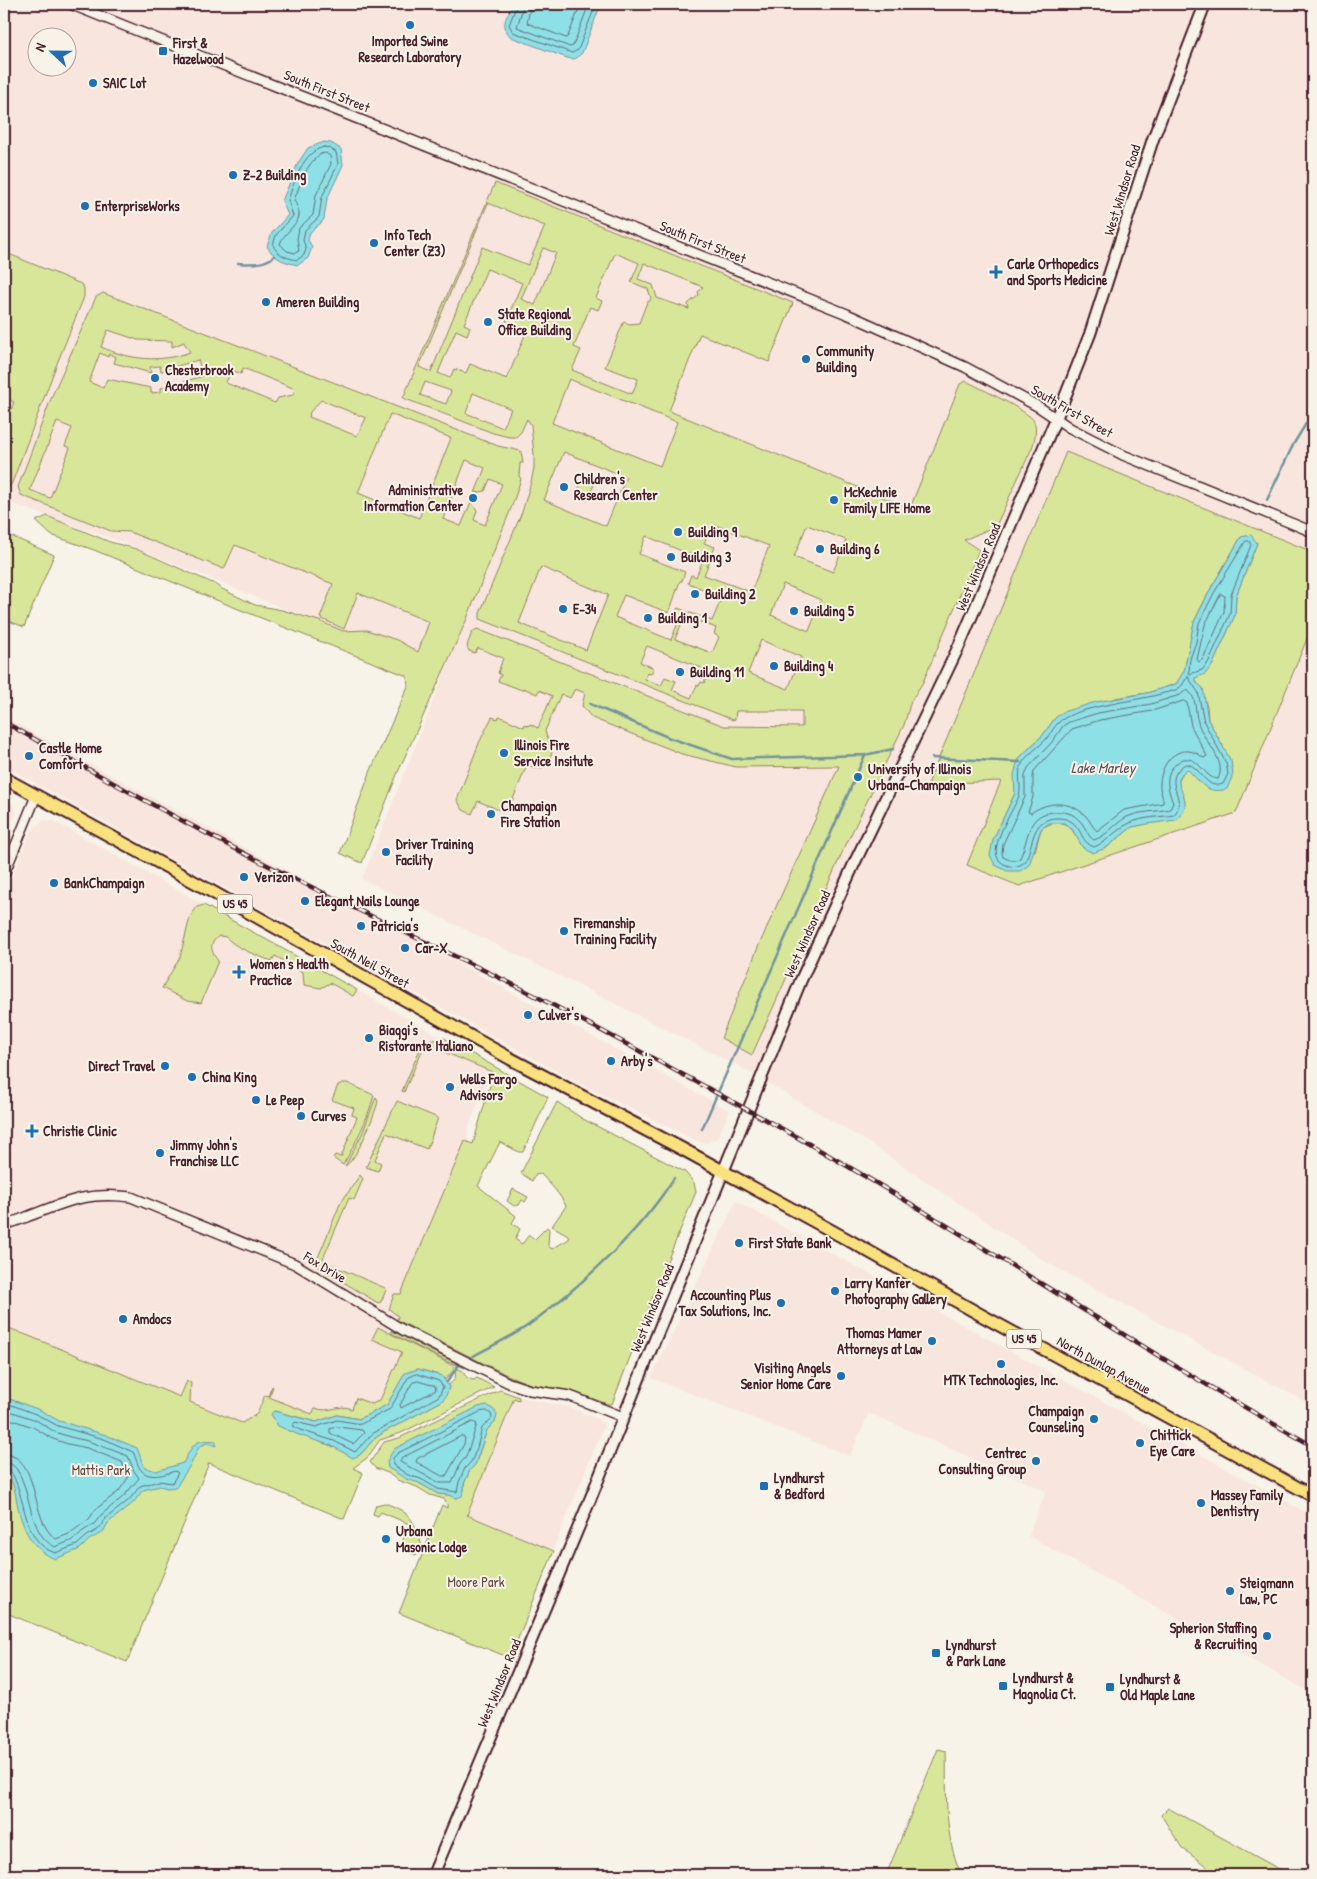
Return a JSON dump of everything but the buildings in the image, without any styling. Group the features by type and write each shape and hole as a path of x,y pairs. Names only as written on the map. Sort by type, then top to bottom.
{"main road":[{"name":"West Windsor Road","path":"433,1875 623,1417 801,980 854,864 959,646 1056,418 1090,334 1166,103 1205,4"},
{"name":"South Neil Street","path":"4,778 544,1077 723,1172"},
{"name":"North Dunlap Avenue","path":"723,1172 1313,1496"}],"street":[{"name":"South First Street","path":"70,4 847,314 965,367 1056,418 1070,428 1123,455 1313,532"},
{"path":"4,874 36,796"},
{"name":"Fox Drive","path":"4,1225 66,1201 87,1196 116,1195 131,1197 289,1262 403,1330 509,1383 530,1390 570,1396 623,1417"}],"shaded area":[{"name":"University of Illinois Urbana-Champaign","path":"4,4 1313,4 1313,1406 1046,1262 866,1141 742,1068 362,879 444,674 121,542 4,501"},
{"path":"4,717 730,1111 717,1138 708,1143 699,1142 574,1081 4,766"},
{"path":"4,795 11,801 16,812 4,843"},
{"path":"44,820 54,821 493,1066 468,1129 468,1144 390,1334 416,1347 381,1405 316,1418 255,1420 243,1423 4,1326 4,896 31,831"},
{"path":"736,1201 1313,1516 1313,1694 1028,1536 1046,1491 869,1413 850,1456 651,1378"},
{"path":"515,1396 572,1408 598,1419 604,1426 553,1550 466,1516"}],"green space":[{"path":"495,183 793,303 769,362 700,334 669,411 910,508 960,384 966,381 1003,400 1034,421 1035,434 1032,448 996,526 964,540 979,550 923,682 911,701 904,725 842,853 752,1055 721,1038 759,945 839,766 736,767 682,754 592,718 582,706 585,693 575,689 570,698 561,694 545,731 552,753 545,766 539,769 527,765 511,804 504,800 499,810 478,801 472,814 463,810 457,800 479,743 492,717 498,719 499,716 524,727 525,724 529,726 530,724 538,728 552,696 539,690 537,694 498,681 501,675 498,673 503,658 478,648 475,653 469,651 467,646 472,632 477,629 724,726 802,727 802,711 736,711 735,719 733,720 480,619 480,613 522,512 531,482 534,455 531,425 527,419 521,432 516,437 509,437 493,433 403,398","holes":["488,203 545,226 528,265 482,247 431,372 419,367","543,248 556,253 535,305 521,299","615,253 639,263 631,282 648,289 651,298 647,302 639,323 629,324 624,321 605,367 638,379 632,394 572,370 581,350 574,347 590,307 598,310 602,301 596,298","644,263 703,287 698,292 699,295 688,304 689,309 657,298 653,285 638,279","487,269 522,283 506,321 527,330 507,379 470,364 466,373 454,369 450,378 438,373 456,330 467,335 470,327 464,324","569,379 677,422 660,466 552,423","425,382 451,391 446,404 420,395","473,393 511,409 503,428 466,413","564,452 626,477 606,526 544,500","715,525 769,546 751,592 704,575 715,547 704,543 708,534 711,535","807,525 846,540 833,572 794,557","646,536 703,560 696,577 691,575 688,583 722,597 712,621 678,608 674,615 680,618 671,640 615,617 624,595 669,613 680,581 682,581 685,572 639,554","541,567 608,595 586,650 519,623","783,584 821,600 809,631 771,615","685,616 716,628 714,634 719,637 712,653 675,639","761,640 801,657 788,689 748,673","647,646 709,671 704,683 701,682 699,686 697,685 691,698 672,690 676,681 665,677 661,686 645,679 647,673 651,674 654,668 640,662"]},
{"path":"4,252 81,284 84,288 84,297 12,483 9,487 4,488 4,428 14,402 4,397"},
{"path":"103,293 498,446 521,451 523,463 520,463 519,476 521,479 512,506 466,621 398,772 362,863 340,853 371,770 408,686 407,676 94,550 51,535 36,521 47,516 110,542 136,549 217,585 255,605 282,610 319,621 343,631 367,630 397,640 418,652 429,622 358,593 344,629 320,618 333,584 235,545 224,569 129,532 111,531 21,495 18,487 52,396 96,297","holes":["108,330 138,340 172,341 172,347 184,342 190,352 156,359 123,355 101,347","100,353 108,357 109,354 116,357 114,363 151,373 150,367 160,366 161,371 198,360 203,376 161,388 161,392 151,393 151,388 107,379 103,388 89,382","243,368 295,389 293,395 278,398 275,403 226,383 231,370 241,374","321,400 366,418 357,436 309,417 310,412","390,414 451,438 419,518 358,493","57,422 72,428 65,446 70,448 50,498 30,490","466,460 485,468 475,493 485,491 490,479 502,484 485,525 474,520 477,510 471,502 461,526 443,519"]},
{"path":"1066,452 1313,552 1313,624 1236,813 1019,886 967,865 1001,781 928,784","holes":["1241,537 1257,543 1236,596 1235,615 1212,666 1195,678 1207,706 1208,720 1223,746 1207,788 1187,769 1179,781 1185,802 1146,824 1132,827 1106,848 1083,848 1071,829 1062,823 1049,824 1041,829 1035,851 993,840 1015,793 1017,763 1022,755 1043,735 1055,718 1116,698 1147,693 1176,684 1184,672 1194,622 1210,590"]},
{"path":"585,473 597,478 587,501 576,496"},
{"path":"4,533 54,555 24,627 4,619"},
{"path":"204,905 357,990 353,996 330,983 321,988 304,985 303,972 279,958 275,956 272,961 266,959 241,948 226,937 219,936 212,945 218,961 201,1003 187,1001 162,988 180,957 190,917 197,907"},
{"path":"444,1038 548,1097 523,1152 519,1152 500,1142 478,1186 516,1216 512,1223 520,1229 515,1239 522,1244 529,1235 535,1239 547,1227 549,1229 548,1246 552,1249 569,1239 568,1235 552,1226 566,1206 558,1194 541,1174 535,1175 532,1181 521,1173 557,1102 583,1119 685,1172 694,1183 696,1192 661,1276 612,1404 607,1404 575,1392 530,1384 507,1375 397,1320 398,1316 389,1309 394,1294 401,1294 465,1141 473,1144 491,1082 488,1081 492,1072 425,1044 404,1092 402,1091 423,1042"},
{"path":"343,1083 374,1095 361,1131 343,1165 333,1158 335,1155 341,1157 357,1117 352,1115 354,1108 332,1100 338,1085"},
{"path":"376,1097 378,1102 373,1117 355,1155 345,1166 362,1134"},
{"path":"397,1101 438,1118 427,1149 386,1133 375,1160 381,1163 378,1171 366,1167"},
{"path":"360,1175 363,1179 354,1200 349,1198 322,1261 385,1288 386,1290 381,1302 378,1303 315,1265 340,1204"},
{"path":"513,1189 528,1197 525,1202 522,1200 519,1205 514,1206 507,1201"},
{"name":"Mattis Park","path":"4,1326 180,1397 187,1381 191,1383 190,1402 242,1423 257,1414 265,1395 268,1396 272,1386 269,1397 312,1414 315,1408 326,1410 347,1407 352,1409 356,1398 372,1404 380,1400 402,1352 372,1339 378,1327 463,1371 468,1378 474,1380 477,1378 494,1387 401,1433 380,1440 367,1458 353,1468 363,1473 344,1519 209,1463 127,1662 4,1612","holes":["418,1369 442,1376 445,1380 453,1371 455,1372 454,1380 448,1385 449,1387 442,1401 384,1432 374,1439 360,1455 353,1457 332,1446 289,1430 274,1411 317,1422 337,1415 359,1419 387,1405 405,1374"]},
{"path":"392,1331 465,1368 448,1362 391,1333"},
{"name":"Moore Park","path":"500,1390 519,1397 519,1400 514,1398 467,1515 554,1551 510,1658 399,1613 442,1505 447,1508 447,1504 444,1499 430,1495 417,1487 397,1480 388,1473 375,1468 370,1462 384,1442 399,1438","holes":["496,1420 487,1430 475,1465 470,1470 464,1484 464,1490 457,1498 438,1494 419,1483"]},
{"path":"385,1503 401,1510 413,1523 422,1546 416,1555 407,1551 408,1548 401,1545 409,1524 381,1512 378,1516 373,1514 376,1505"},
{"path":"938,1749 946,1751 946,1798 949,1830 956,1861 962,1875 886,1875"},
{"path":"1168,1808 1288,1874 1218,1875 1182,1848 1161,1815"}],"water":[{"path":"513,4 601,4 582,53 575,59 567,58 511,37 505,28 505,20"},
{"path":"324,142 331,143 341,149 343,165 327,199 324,219 310,232 308,240 312,247 308,258 298,265 288,263 276,257 267,246 272,233 288,215 282,201 298,163 308,148"},
{"name":"Lake Marley","path":"1251,535 1257,543 1236,596 1235,615 1212,666 1205,674 1195,678 1197,683 1203,688 1208,720 1231,761 1233,774 1227,789 1209,789 1200,783 1187,769 1179,781 1185,807 1176,820 1132,827 1106,848 1093,853 1083,848 1072,829 1064,823 1049,823 1041,829 1029,865 1020,871 1007,871 995,865 990,855 993,840 1015,793 1014,775 1017,763 1022,755 1043,735 1055,718 1063,712 1096,702 1147,693 1176,684 1184,671 1194,622 1210,590 1241,537"},
{"path":"418,1369 442,1376 449,1387 446,1396 442,1401 384,1432 374,1439 360,1455 353,1458 332,1446 278,1426 271,1414 274,1411 316,1422 337,1415 359,1419 387,1405 405,1373"},
{"path":"4,1397 40,1410 59,1421 106,1435 137,1448 144,1467 156,1471 183,1463 192,1447 198,1442 216,1441 216,1446 207,1443 199,1447 191,1464 176,1487 167,1488 160,1486 143,1490 133,1503 108,1523 103,1532 89,1540 80,1549 55,1559 35,1545 30,1538 20,1515 14,1488 8,1475 4,1472"},
{"path":"487,1405 495,1411 497,1415 496,1420 487,1430 475,1465 470,1470 464,1484 462,1496 457,1498 438,1494 388,1468 387,1461 394,1449 478,1407"}],"waterway":[{"path":"238,263 252,264 267,261 274,256"},
{"path":"1267,500 1293,445 1313,412"},
{"path":"590,704 670,738 732,759 865,755"},
{"path":"702,1129 865,755 893,749"},
{"path":"932,758 1020,762"},
{"path":"468,1359 523,1329 570,1292 627,1238 674,1178"},
{"path":"447,1382 463,1362"}],"railway":[{"path":"4,722 188,824 325,894 512,984 777,1126 912,1204 1178,1368 1313,1446"}],"place":[{"name":"Imported Swine Research Laboratory","path":"410,25"},
{"name":"First & Hazelwood","path":"163,51"},
{"name":"SAIC Lot","path":"93,83"},
{"name":"Z-2 Building","path":"233,175"},
{"name":"EnterpriseWorks","path":"85,206"},
{"name":"Info Tech Center (Z3)","path":"374,243"},
{"name":"Carle Orthopedics and Sports Medicine","path":"996,272"},
{"name":"Ameren Building","path":"266,302"},
{"name":"State Regional Office Building","path":"488,322"},
{"name":"Community Building","path":"806,359"},
{"name":"Chesterbrook Academy","path":"155,378"},
{"name":"Children's Research Center","path":"564,487"},
{"name":"Administrative Information Center","path":"473,498"},
{"name":"McKechnie Family LIFE Home","path":"834,500"},
{"name":"Building 9","path":"678,532"},
{"name":"Building 6","path":"820,549"},
{"name":"Building 3","path":"671,557"},
{"name":"Building 2","path":"695,594"},
{"name":"E-34","path":"563,609"},
{"name":"Building 5","path":"794,611"},
{"name":"Building 1","path":"648,618"},
{"name":"Building 4","path":"774,666"},
{"name":"Building 11","path":"680,672"},
{"name":"Illinois Fire Service Insitute","path":"504,753"},
{"name":"Castle Home Comfort","path":"29,756"},
{"name":"University of Illinois Urbana-Champaign","path":"858,777"},
{"name":"Champaign Fire Station","path":"491,814"},
{"name":"Driver Training Facility","path":"386,852"},
{"name":"Verizon","path":"244,877"},
{"name":"BankChampaign","path":"54,883"},
{"name":"Elegant Nails Lounge","path":"305,901"},
{"name":"Patricia's","path":"361,926"},
{"name":"Firemanship Training Facility","path":"564,931"},
{"name":"Car-X","path":"405,948"},
{"name":"Women's Health Practice","path":"239,972"},
{"name":"Culver's","path":"528,1015"},
{"name":"Biaggi's Ristorante Italiano","path":"369,1038"},
{"name":"Arby's","path":"611,1061"},
{"name":"Direct Travel","path":"165,1066"},
{"name":"China King","path":"192,1077"},
{"name":"Wells Fargo Advisors","path":"450,1087"},
{"name":"Le Peep","path":"256,1100"},
{"name":"Curves","path":"301,1116"},
{"name":"Christie Clinic","path":"32,1131"},
{"name":"Jimmy John's Franchise LLC","path":"160,1153"},
{"name":"First State Bank","path":"739,1243"},
{"name":"Larry Kanfer Photography Gallery","path":"835,1291"},
{"name":"Accounting Plus Tax Solutions, Inc.","path":"781,1303"},
{"name":"Amdocs","path":"123,1319"},
{"name":"Thomas Mamer Attorneys at Law","path":"932,1341"},
{"name":"MTK Technologies, Inc.","path":"1001,1364"},
{"name":"Visiting Angels Senior Home Care","path":"841,1376"},
{"name":"Champaign Counseling","path":"1094,1419"},
{"name":"Chittick Eye Care","path":"1140,1443"},
{"name":"Centrec Consulting Group","path":"1036,1461"},
{"name":"Lyndhurst & Bedford","path":"764,1486"},
{"name":"Massey Family Dentistry","path":"1201,1503"},
{"name":"Urbana Masonic Lodge","path":"386,1539"},
{"name":"Steigmann Law, PC","path":"1230,1591"},
{"name":"Spherion Staffing & Recruiting","path":"1267,1636"},
{"name":"Lyndhurst & Park Lane","path":"936,1653"},
{"name":"Lyndhurst & Magnolia Ct.","path":"1003,1686"},
{"name":"Lyndhurst & Old Maple Lane","path":"1110,1687"}]}
